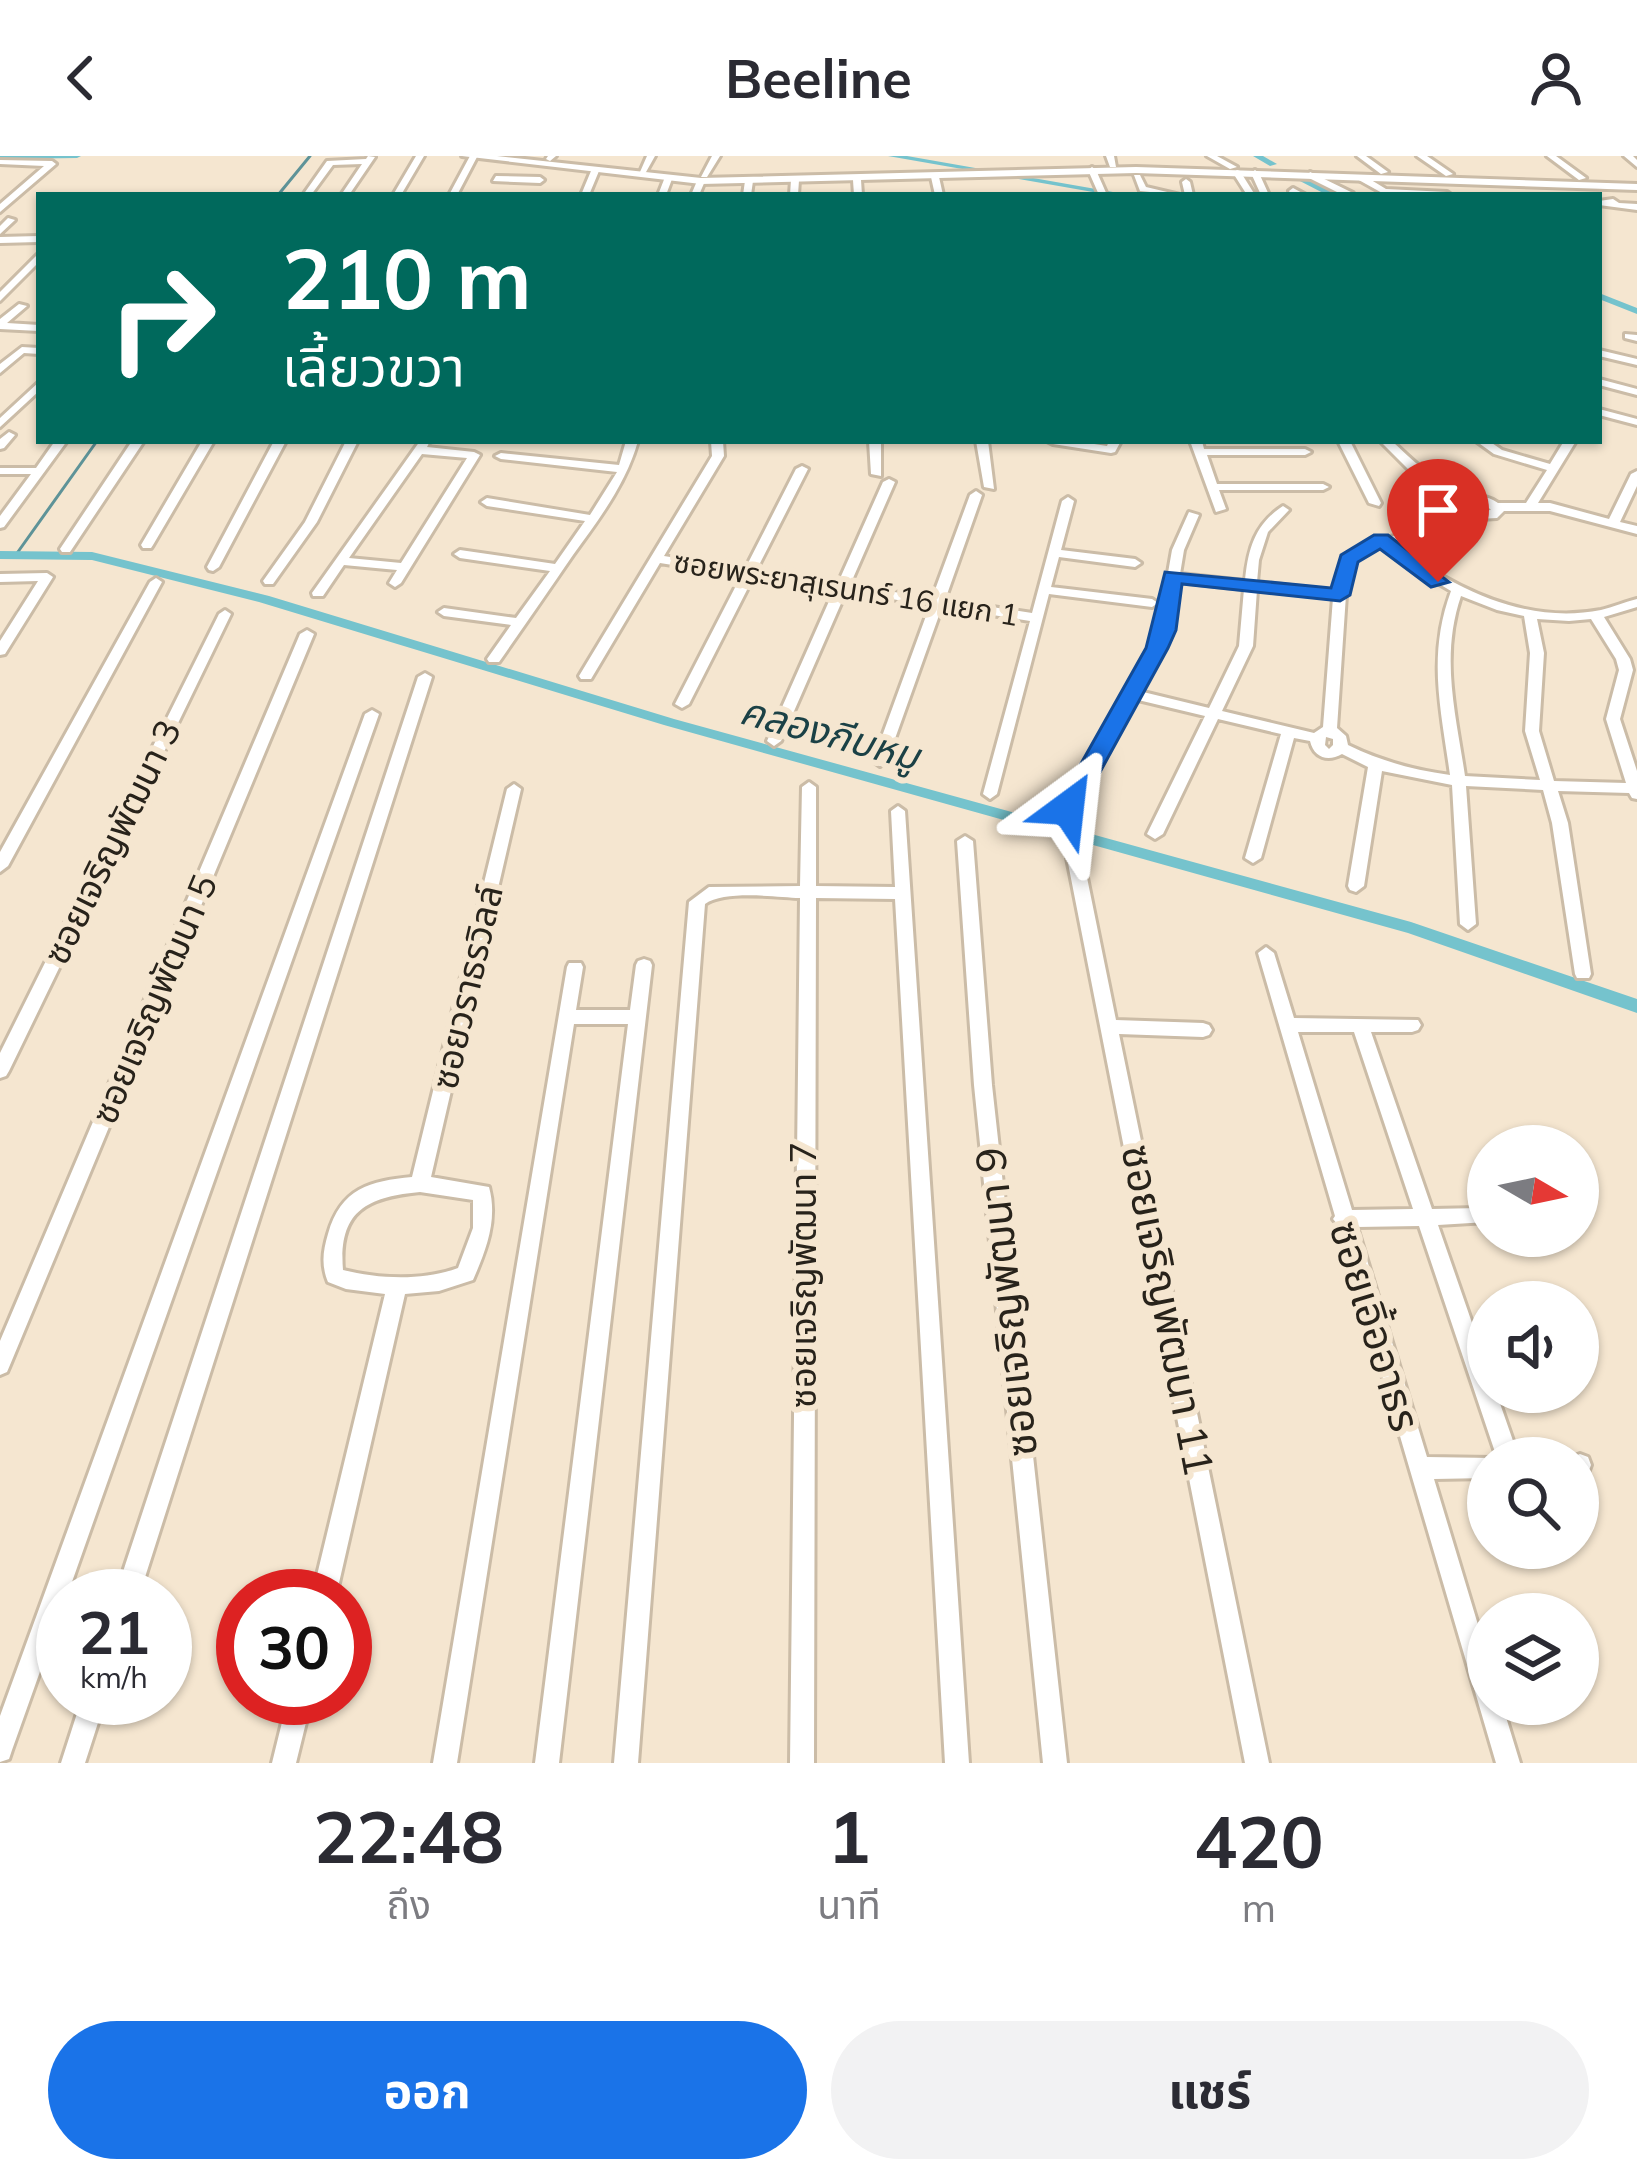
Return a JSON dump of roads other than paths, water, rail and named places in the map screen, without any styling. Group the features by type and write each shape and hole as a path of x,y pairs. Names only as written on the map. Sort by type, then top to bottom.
{"street":[{"path":"399,192 420,156"},
{"path":"454,192 470,156 749,181 857,180 1112,160 1257,178 1310,175 1637,184"},
{"path":"528,156 550,160"},
{"path":"643,170 651,156"},
{"path":"696,192 716,156"},
{"path":"1211,156 1238,174 1249,192"},
{"path":"1361,156 1384,172"},
{"path":"1421,156 1441,170"},
{"path":"1551,156 1598,192"},
{"path":"1628,156 1637,164"},
{"path":"309,192 329,163 370,158"},
{"path":"347,192 370,158"},
{"path":"0,162 58,160"},
{"path":"0,209 58,160"},
{"path":"534,192 550,160"},
{"path":"598,164 668,179 937,175"},
{"path":"586,192 598,164"},
{"path":"1000,170 1238,174 1441,170 1478,178"},
{"path":"1092,170 1101,192"},
{"path":"937,175 939,192"},
{"path":"1310,175 1345,192"},
{"path":"1137,177 1143,190 1156,192"},
{"path":"1354,177 1381,192"},
{"path":"1354,177 1384,191 1400,192"},
{"path":"496,178 540,180"},
{"path":"1257,178 1264,192"},
{"path":"663,192 668,179"},
{"path":"794,192 795,180"},
{"path":"857,180 858,192"},
{"path":"747,192 749,181"},
{"path":"1186,182 1188,192"},
{"path":"1592,184 1637,184"},
{"path":"1606,203 1637,205"},
{"path":"0,250 11,220"},
{"path":"4,237 36,238"},
{"path":"0,298 36,259"},
{"path":"0,370 35,341 0,325 22,306"},
{"path":"1604,354 1637,362"},
{"path":"1602,383 1637,392"},
{"path":"3,435 36,390"},
{"path":"1602,413 1637,422"},
{"path":"0,524 59,444"},
{"path":"66,549 136,444"},
{"path":"147,545 206,444"},
{"path":"213,567 278,444"},
{"path":"269,581 311,522 350,444"},
{"path":"494,659 593,519 624,470 631,444"},
{"path":"586,676 718,456 717,444"},
{"path":"774,741 883,478 876,444"},
{"path":"983,444 991,487"},
{"path":"1069,444 1111,450 1114,444"},
{"path":"1346,444 1375,503"},
{"path":"1389,444 1412,467 1468,499 1497,507 1532,505 1637,530"},
{"path":"1402,444 1468,499"},
{"path":"1486,444 1552,468"},
{"path":"1532,505 1568,444"},
{"path":"318,593 423,446 474,455 395,583"},
{"path":"1220,509 1198,447 1305,452"},
{"path":"501,456 624,470"},
{"path":"682,704 802,469"},
{"path":"0,471 39,471"},
{"path":"1614,522 1637,474"},
{"path":"1214,487 1323,487"},
{"path":"880,760 976,495"},
{"path":"1468,499 1462,508 1474,515 1492,515 1497,507"},
{"path":"990,794 1068,501"},
{"path":"487,502 593,519"},
{"path":"1155,834 1210,712 1246,646 1262,531 1283,510"},
{"path":"1068,808 1165,630 1172,577 1193,515"},
{"path":"1322,735 1348,559 1381,540 1453,530 1471,522 1474,515"},
{"path":"1381,540 1415,568 1457,591 1530,614 1594,614 1637,603"},
{"path":"1054,553 1135,563"},
{"path":"460,554 556,568"},
{"name":"ซอยพระยาสุเรนทร์ 16 แยก 1","path":"656,559 1037,618"},
{"path":"345,561 406,567"},
{"path":"1172,577 1340,595"},
{"path":"0,578 47,578 0,651"},
{"path":"0,866 6,847 156,582"},
{"path":"1044,590 1152,603"},
{"path":"1457,591 1443,666 1448,735 1458,780 1468,924"},
{"path":"444,612 521,623"},
{"name":"ซอยเจริญพัฒนา 3","path":"0,1071 225,614"},
{"path":"1530,614 1537,653 1532,731 1560,824 1583,974"},
{"path":"1133,694 1289,731 1340,737 1343,748 1376,764 1458,780 1636,790 1612,719 1626,670 1594,614"},
{"name":"ซอยเจริญพัฒนา 5","path":"0,1365 308,634"},
{"path":"136,1569 424,677"},
{"path":"0,1750 372,714"},
{"path":"1253,858 1289,731"},
{"path":"1357,886 1376,764"},
{"name":"ซอยเจริญพัฒนา 7","path":"802,1763 808,787"},
{"name":"ซอยวราธรวิลล์","path":"420,1184 514,789"},
{"path":"898,811 957,1763"},
{"name":"ซอยเจริญพัฒนา 9","path":"964,841 983,1085 1055,1763"},
{"name":"ซอยเจริญพัฒนา 11","path":"1075,858 1257,1763"},
{"path":"626,1763 697,902 709,893 726,891 904,893"},
{"name":"ซอยเอิ้ออาธร","path":"1266,952 1467,1629"},
{"path":"547,1763 644,965"},
{"path":"445,1763 575,967"},
{"path":"567,1017 638,1017"},
{"path":"1287,1025 1412,1025"},
{"path":"1360,1025 1501,1437"},
{"path":"1112,1027 1202,1030"},
{"path":"420,1184 482,1193 483,1228 466,1274 456,1281 397,1284 352,1282 334,1276 331,1268 339,1224 350,1204 369,1190 420,1184"},
{"path":"1343,1219 1467,1216"},
{"path":"329,1569 397,1284"},
{"path":"1418,1468 1467,1467"},
{"path":"73,1763 85,1725"},
{"path":"284,1763 293,1725"},
{"name":"ซอยเอิ้ออาธร","path":"1496,1725 1508,1763"}],"waterway":[{"path":"0,157 77,156"},
{"path":"280,192 310,156"},
{"path":"892,156 1108,192"},
{"path":"1257,156 1273,164"},
{"path":"1301,178 1328,192"},
{"path":"1602,297 1637,311"},
{"path":"15,556 95,444"},
{"name":"คลองกีบหมู","path":"0,555 92,556 264,599 669,722 1411,928 1637,1006"}]}
